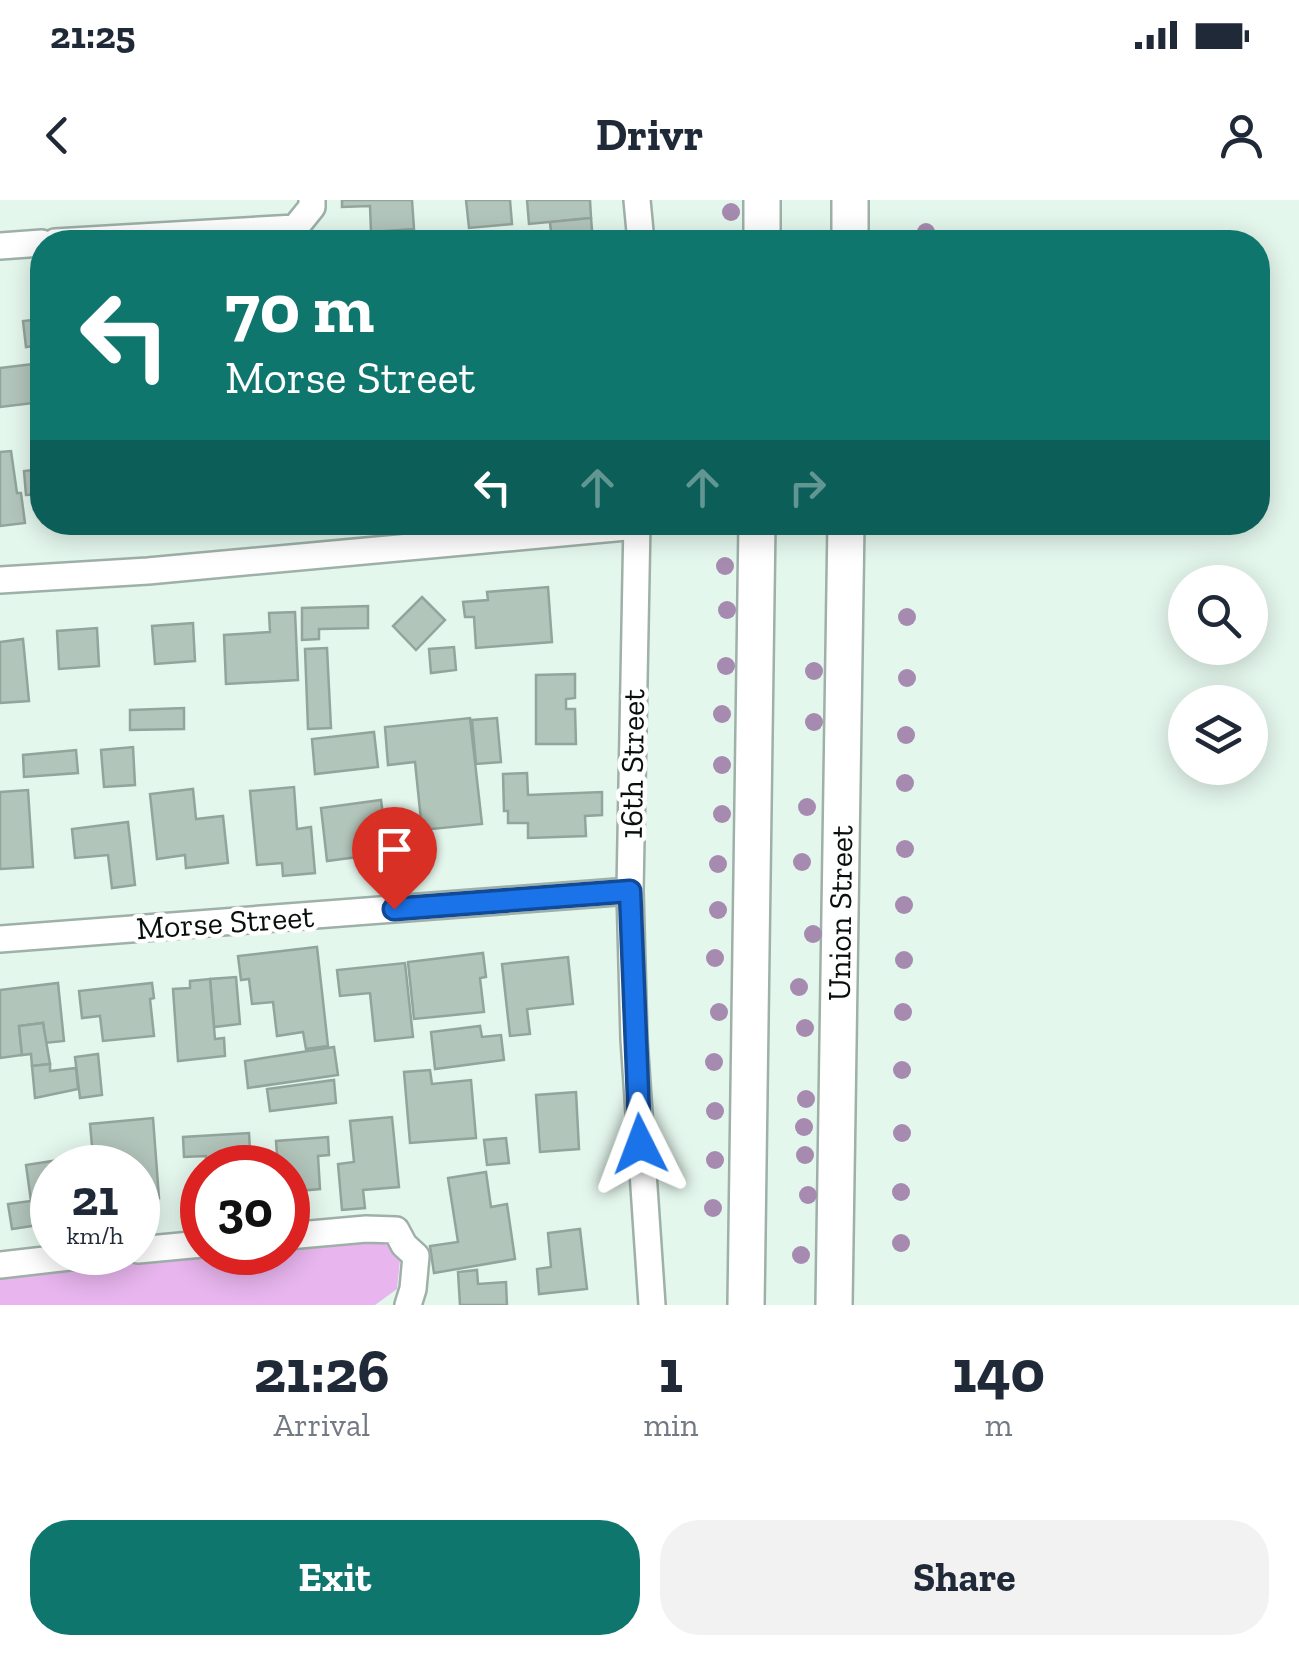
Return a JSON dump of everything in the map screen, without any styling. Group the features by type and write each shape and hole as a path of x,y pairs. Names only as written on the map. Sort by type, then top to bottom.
{"main road":[{"path":"762,200 762,230"},
{"path":"850,200 850,230"},
{"path":"746,1305 757,535"},
{"name":"Union Street","path":"834,1305 846,535"}],"street":[{"path":"261,230 295,228 312,207 312,200"},
{"path":"637,200 640,230"},
{"path":"0,246 30,244"},
{"path":"0,580 148,571 523,535"},
{"name":"16th Street","path":"637,535 630,891 634,1039 652,1305"},
{"name":"Morse Street","path":"0,938 630,891"},
{"path":"310,1234 396,1230 416,1256 414,1289 408,1305"},
{"path":"0,1265 30,1262"}],"shaded area":[{"path":"364,1241 388,1245 400,1260 397,1289 375,1305 0,1305 0,1276 160,1275 160,1261 180,1259 180,1275 310,1275 310,1246"}],"building":[{"path":"342,200 412,200 414,229 371,230 370,206 342,207"},
{"path":"466,200 510,200 512,224 469,228"},
{"path":"527,200 590,200 591,218 529,224"},
{"path":"591,218 592,230 551,230 550,222"},
{"path":"30,320 30,346 26,347 23,321"},
{"path":"30,364 30,403 0,407 0,368"},
{"path":"11,451 25,523 0,526 0,452"},
{"path":"30,470 30,495 26,495 24,471"},
{"path":"548,587 552,642 476,648 474,617 465,617 463,602 488,600 487,592"},
{"path":"422,597 445,620 416,650 393,626"},
{"path":"368,606 368,628 319,629 319,639 302,640 302,608"},
{"path":"295,612 298,680 226,684 224,635 270,632 269,613"},
{"path":"193,623 195,661 155,664 152,626"},
{"path":"97,628 99,666 59,669 57,631"},
{"path":"23,639 29,701 0,703 0,642"},
{"path":"454,647 456,670 431,673 429,649"},
{"path":"327,648 331,728 308,729 305,649"},
{"path":"575,674 575,698 566,699 566,709 575,709 576,744 536,744 536,675"},
{"path":"184,708 184,729 130,730 130,710"},
{"path":"470,718 482,824 422,830 415,762 388,765 385,727"},
{"path":"497,718 501,762 476,764 472,720"},
{"path":"374,732 378,767 315,774 312,739"},
{"path":"133,747 135,785 104,787 101,750"},
{"path":"76,750 78,773 24,777 23,755"},
{"path":"527,773 528,795 602,792 602,815 585,816 586,836 528,838 528,823 508,823 503,774"},
{"path":"294,787 297,829 311,827 315,873 283,876 282,863 257,865 250,791"},
{"path":"193,789 196,819 223,816 228,863 186,868 185,855 157,859 150,794"},
{"path":"28,790 33,867 0,869 0,792"},
{"path":"381,800 388,853 327,861 321,808"},
{"path":"128,822 135,885 112,888 108,855 75,858 72,829"},
{"path":"317,947 328,1046 306,1049 303,1032 277,1036 273,1002 252,1004 249,979 241,980 238,956"},
{"path":"483,953 486,977 480,978 484,1012 414,1019 408,962"},
{"path":"568,957 573,1004 527,1009 530,1034 510,1036 502,964"},
{"path":"405,963 413,1037 375,1041 370,993 340,996 337,970"},
{"path":"236,977 240,1024 214,1027 210,979"},
{"path":"210,979 215,1039 224,1038 225,1056 178,1061 173,989 190,988 190,981"},
{"path":"58,983 64,1041 45,1043 43,1023 19,1026 22,1055 0,1058 0,990"},
{"path":"152,983 154,1036 103,1041 100,1016 82,1018 79,991"},
{"path":"43,1023 50,1064 32,1066 31,1054 22,1055 19,1026"},
{"path":"480,1026 482,1037 501,1035 504,1060 435,1069 431,1032"},
{"path":"334,1047 338,1075 248,1088 245,1061"},
{"path":"98,1054 102,1095 80,1098 75,1057"},
{"path":"50,1064 50,1071 76,1068 78,1089 35,1098 32,1066"},
{"path":"430,1070 432,1084 471,1080 476,1138 410,1143 404,1072"},
{"path":"334,1080 336,1103 270,1111 267,1089"},
{"path":"576,1092 579,1149 540,1152 536,1095"},
{"path":"392,1117 399,1187 363,1190 365,1208 342,1210 338,1164 354,1162 350,1121"},
{"path":"153,1118 155,1145 92,1145 90,1124"},
{"path":"249,1133 250,1145 183,1145 183,1137"},
{"path":"328,1137 329,1155 318,1156 320,1189 310,1190 310,1145 276,1145 276,1141"},
{"path":"506,1138 509,1163 487,1165 484,1140"},
{"path":"486,1172 491,1207 507,1204 515,1259 434,1273 430,1246 458,1242 448,1178"},
{"path":"30,1201 30,1226 12,1229 8,1204"},
{"path":"580,1229 587,1289 539,1294 537,1269 551,1267 548,1233"},
{"path":"477,1270 478,1284 506,1282 507,1305 460,1305 458,1272"}],"route":[{"path":"394,909 630,891 640,1144"}]}
